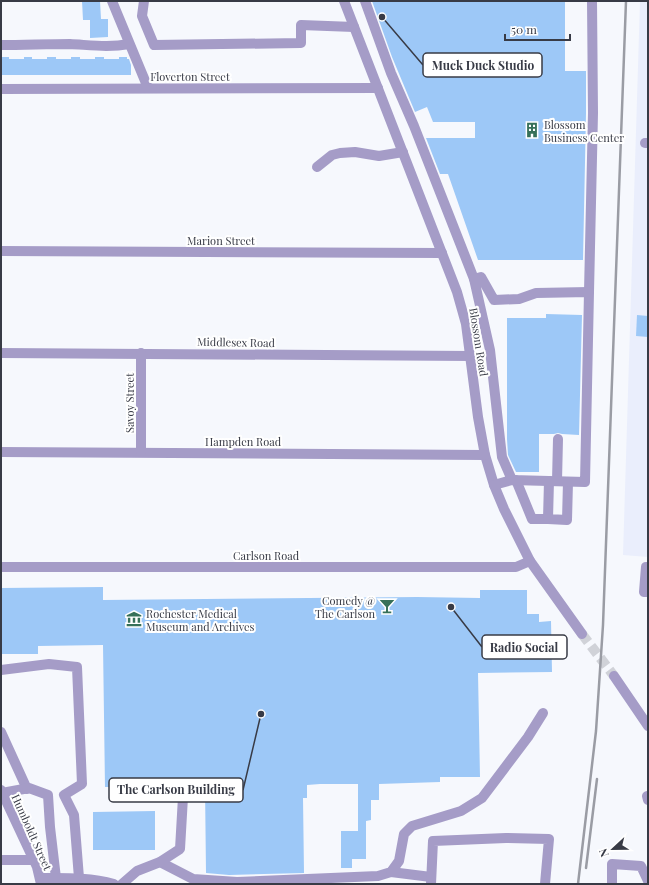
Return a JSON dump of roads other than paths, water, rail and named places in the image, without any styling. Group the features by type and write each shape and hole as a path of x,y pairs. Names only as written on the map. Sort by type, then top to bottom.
{"street":[{"path":"112,1 148,88"},
{"path":"144,1 142,16 154,46 301,44 301,25 354,26"},
{"name":"Blossom Road","path":"344,1 457,292 466,324 478,417 485,455 494,485 504,509 530,561 582,634"},
{"path":"365,1 391,73 414,126 474,279 490,350 502,457 532,519 567,520 568,482"},
{"path":"494,485 514,480 585,482 593,113 592,1"},
{"path":"1,44 71,44 103,47 129,44"},
{"name":"Floverton Street","path":"1,89 378,88"},
{"path":"317,167 332,155 340,153 355,152 379,156 403,152"},
{"name":"Marion Street","path":"1,251 442,253"},
{"path":"474,279 481,277 494,300 519,299 536,293 589,292"},
{"name":"Middlesex Road","path":"1,354 141,353 471,356"},
{"name":"Savoy Street","path":"141,353 141,452"},
{"path":"548,519 558,439"},
{"name":"Hampden Road","path":"1,452 485,455"},
{"name":"Carlson Road","path":"1,567 516,567 530,561"},
{"path":"648,567 646,566 644,592 648,592"},
{"path":"1,670 49,664 77,667 82,784 64,795 48,795 29,788 2,792"},
{"path":"614,676 648,726"},
{"path":"391,872 399,862 404,834 412,826 461,811 482,798 544,714"},
{"path":"1,732 26,789"},
{"name":"Humboldt Street","path":"2,792 33,860 40,881"},
{"path":"48,795 56,878"},
{"path":"64,795 74,815 79,878"},
{"path":"122,884 137,871 160,862 180,849 183,797"},
{"path":"160,862 193,879 237,882 378,876 391,872 431,880 433,841 506,838 549,839 545,884"},
{"path":"1,860 33,860"},
{"path":"612,884 612,864 641,866 648,881"},
{"path":"40,881 56,878 79,878 101,880 110,883"}],"tunnel":[{"path":"582,634 614,676"}],"railway":[{"path":"578,884 596,731 603,625 626,1"},
{"path":"586,868 597,779"}],"place":[{"name":"Muck Duck Studio","path":"382,17"},
{"name":"Blossom Business Center","path":"532,130"},
{"name":"Comedy @ The Carlson","path":"387,606"},
{"name":"Radio Social","path":"451,607"},
{"name":"Rochester Medical Museum and Archives","path":"134,619"},
{"name":"The Carlson Building","path":"261,714"}]}
